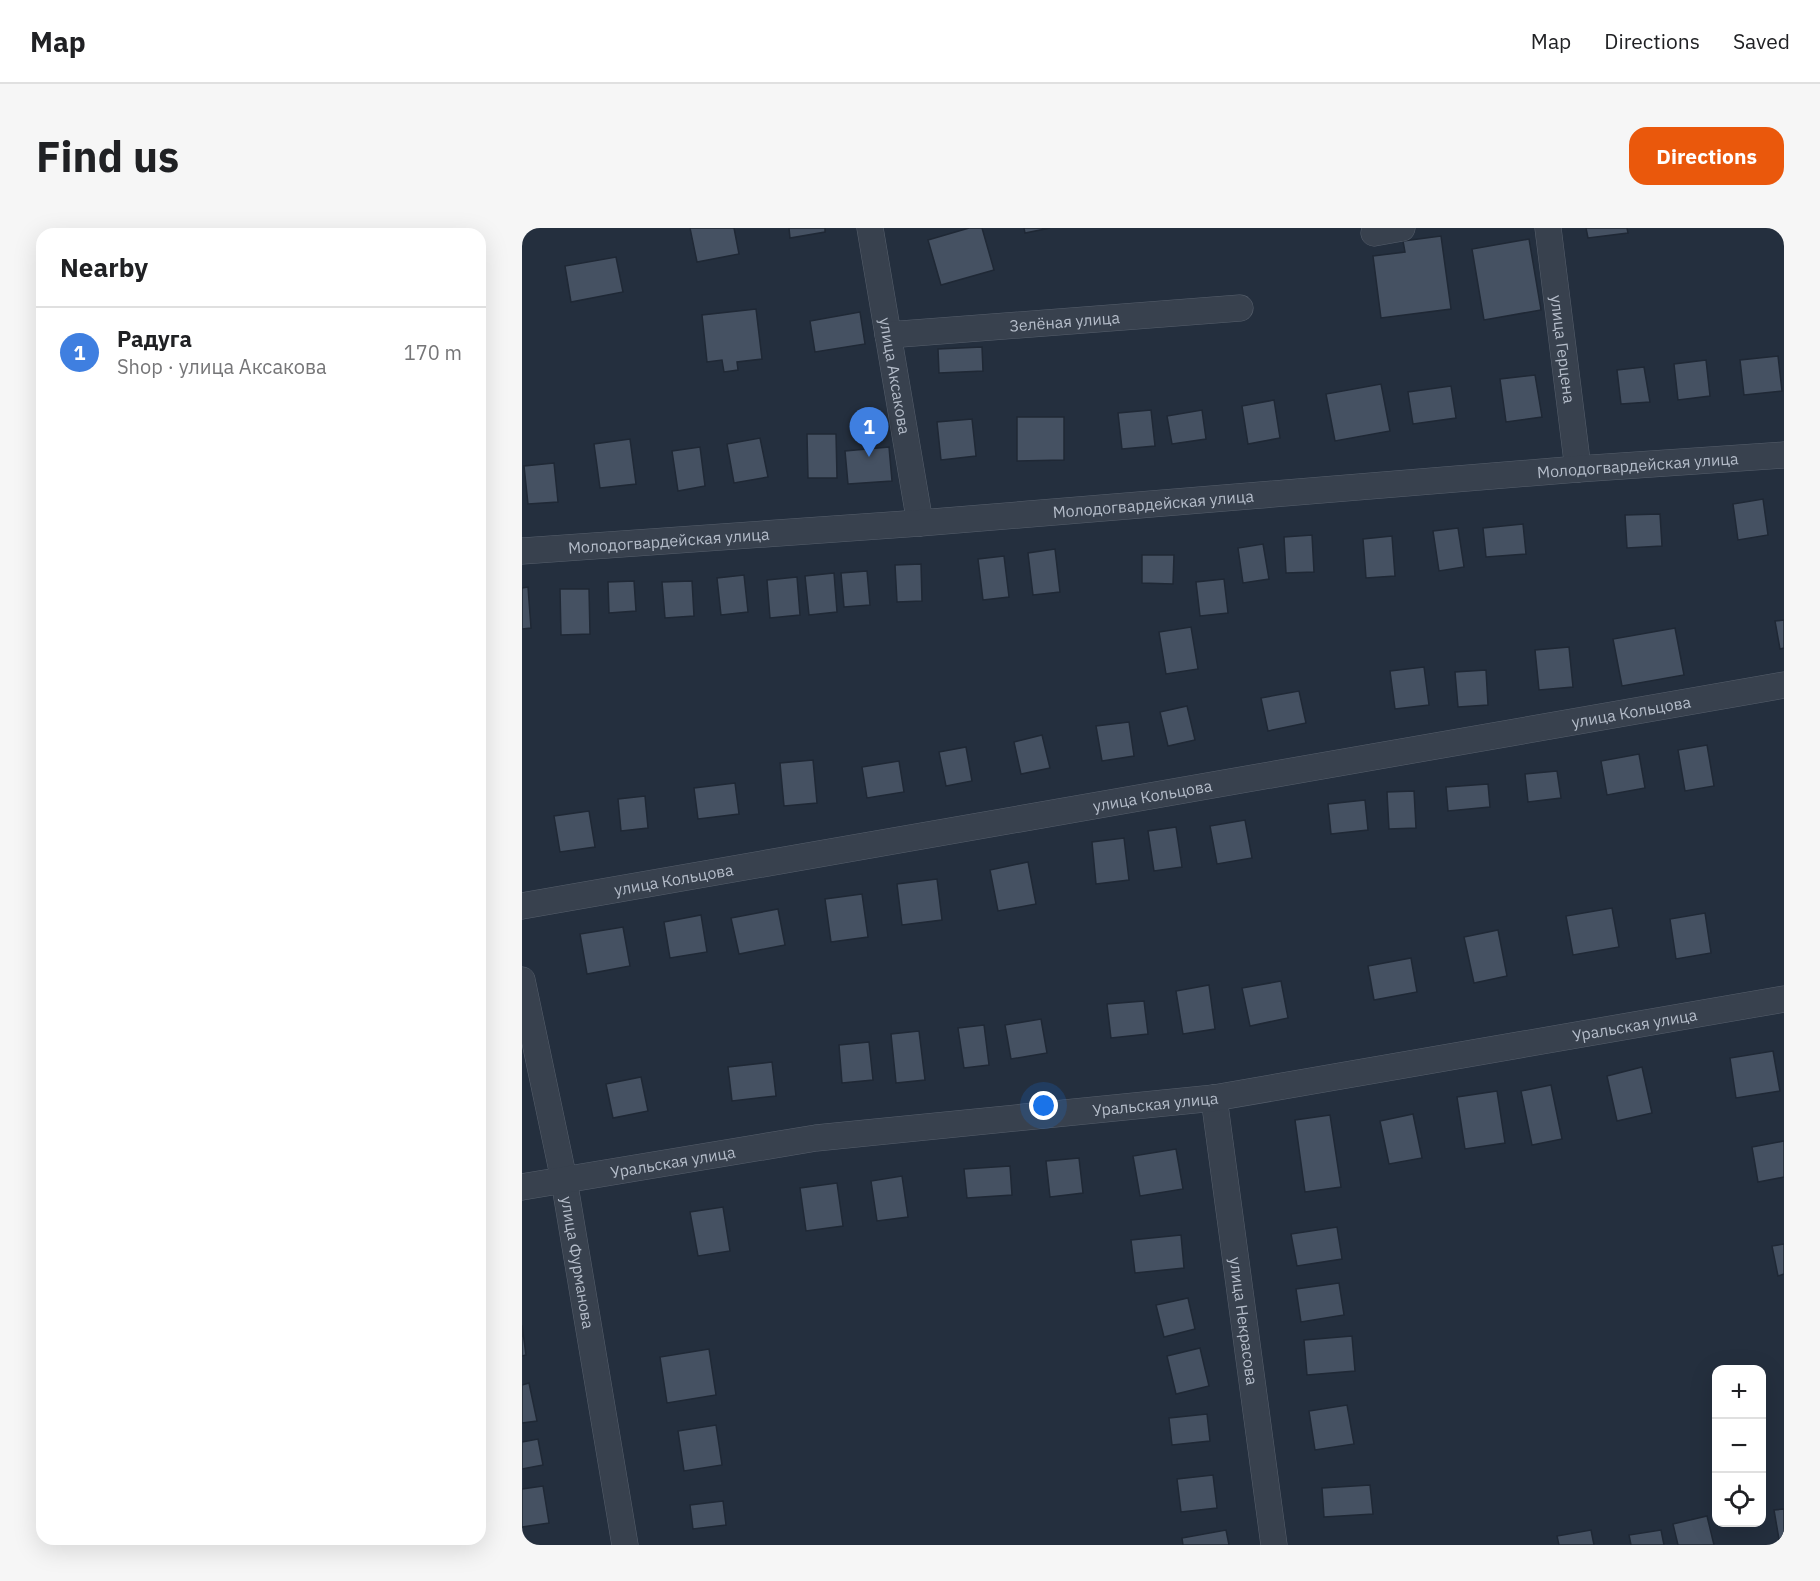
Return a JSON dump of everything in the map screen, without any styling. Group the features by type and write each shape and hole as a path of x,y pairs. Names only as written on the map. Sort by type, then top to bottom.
{"street":[{"name":"улица Аксакова","path":"870,228 920,523"},
{"path":"1374,233 1402,228"},
{"name":"улица Герцена","path":"1548,228 1578,469"},
{"name":"Зелёная улица","path":"888,335 1240,308"},
{"name":"Молодогвардейская улица","path":"522,551 920,523 1578,469 1784,455"},
{"name":"улица Кольцова","path":"522,906 1784,685"},
{"name":"улица Фурманова","path":"522,980 564,1180 625,1545"},
{"name":"Уральская улица","path":"522,1187 816,1138 1214,1098 1784,999"},
{"name":"улица Некрасова","path":"1214,1098 1274,1545"}],"building":[{"path":"690,228 734,228 739,254 697,262"},
{"path":"789,228 825,228 825,232 790,238"},
{"path":"969,228 982,228 994,270 941,285 928,240"},
{"path":"1024,228 1050,228 1025,233"},
{"path":"1586,228 1627,228 1628,233 1588,238"},
{"path":"1441,236 1451,309 1381,318 1373,256 1405,252 1403,241"},
{"path":"1529,239 1541,310 1484,320 1472,249"},
{"path":"616,257 623,292 571,302 565,266"},
{"path":"756,309 762,359 737,362 738,370 724,372 722,360 707,362 702,315"},
{"path":"860,312 865,344 815,352 810,321"},
{"path":"982,347 983,371 939,373 938,349"},
{"path":"1778,356 1782,391 1744,395 1740,360"},
{"path":"1706,360 1710,396 1678,400 1674,364"},
{"path":"1644,367 1650,402 1621,404 1617,370"},
{"path":"1535,375 1542,417 1506,422 1500,379"},
{"path":"1381,384 1390,431 1335,441 1326,394"},
{"path":"1451,386 1456,418 1413,424 1408,392"},
{"path":"1274,400 1280,438 1248,444 1242,406"},
{"path":"1151,410 1155,446 1122,449 1118,413"},
{"path":"1202,410 1206,439 1172,444 1167,416"},
{"path":"1017,417 1064,417 1064,460 1017,461"},
{"path":"972,419 976,456 941,460 937,422"},
{"path":"807,434 836,434 837,478 808,478"},
{"path":"760,438 768,477 734,483 727,444"},
{"path":"630,439 636,484 600,488 594,444"},
{"path":"700,447 705,486 678,491 672,451"},
{"path":"889,447 892,481 848,484 845,451"},
{"path":"554,463 558,502 528,504 524,466"},
{"path":"1763,499 1768,535 1738,540 1733,504"},
{"path":"1660,514 1662,546 1627,548 1625,515"},
{"path":"1523,524 1526,554 1486,557 1483,528"},
{"path":"1458,528 1464,567 1439,571 1433,531"},
{"path":"1312,535 1314,572 1286,573 1284,537"},
{"path":"1392,536 1395,576 1366,578 1363,539"},
{"path":"1263,544 1269,579 1243,583 1238,548"},
{"path":"1055,549 1060,592 1033,595 1028,553"},
{"path":"1142,555 1174,555 1173,584 1142,583"},
{"path":"1004,556 1009,597 983,600 978,559"},
{"path":"921,564 922,601 897,602 895,565"},
{"path":"867,571 870,605 844,607 841,573"},
{"path":"834,573 837,612 809,615 805,576"},
{"path":"744,575 748,612 721,615 717,578"},
{"path":"797,577 800,615 770,618 767,580"},
{"path":"1224,579 1228,613 1200,616 1196,582"},
{"path":"634,581 636,611 609,613 608,582"},
{"path":"692,581 694,616 665,618 662,582"},
{"path":"528,587 531,628 522,629 522,588"},
{"path":"560,589 589,589 590,634 561,635"},
{"path":"1784,620 1784,648 1780,649 1775,621"},
{"path":"1191,627 1198,669 1166,674 1159,632"},
{"path":"1675,628 1684,675 1622,686 1613,639"},
{"path":"1569,647 1573,687 1539,690 1535,650"},
{"path":"1424,667 1429,705 1395,709 1390,671"},
{"path":"1486,670 1488,705 1458,707 1455,672"},
{"path":"1299,691 1306,723 1268,731 1261,698"},
{"path":"1187,706 1195,740 1168,746 1160,712"},
{"path":"1129,722 1134,756 1102,761 1096,726"},
{"path":"1042,735 1050,768 1021,774 1014,742"},
{"path":"1707,745 1714,786 1685,791 1678,750"},
{"path":"966,747 972,781 946,786 939,752"},
{"path":"1639,754 1645,788 1607,795 1601,761"},
{"path":"813,760 817,803 784,806 780,763"},
{"path":"899,761 904,792 867,798 862,767"},
{"path":"1557,771 1561,798 1528,802 1525,774"},
{"path":"735,783 739,814 698,819 694,788"},
{"path":"1488,784 1490,807 1448,811 1446,787"},
{"path":"1414,791 1416,828 1389,829 1387,792"},
{"path":"645,796 648,828 621,831 618,799"},
{"path":"1365,800 1368,830 1331,834 1328,804"},
{"path":"589,811 595,847 560,852 554,816"},
{"path":"1245,820 1252,858 1217,864 1210,826"},
{"path":"1176,827 1182,867 1154,871 1148,831"},
{"path":"1124,838 1129,880 1096,884 1092,842"},
{"path":"1028,862 1036,904 998,911 990,870"},
{"path":"937,879 942,920 902,925 897,884"},
{"path":"862,894 868,937 831,942 825,899"},
{"path":"1612,908 1619,947 1573,955 1566,916"},
{"path":"778,909 785,945 739,954 731,918"},
{"path":"1705,913 1711,953 1676,959 1670,919"},
{"path":"701,915 707,952 670,958 664,922"},
{"path":"623,927 630,966 587,974 580,934"},
{"path":"1498,930 1507,976 1474,983 1464,937"},
{"path":"1411,958 1417,992 1374,1000 1368,966"},
{"path":"1281,981 1288,1018 1250,1026 1242,988"},
{"path":"1209,985 1215,1029 1183,1034 1176,991"},
{"path":"1144,1001 1148,1034 1111,1038 1107,1004"},
{"path":"1041,1019 1047,1053 1011,1059 1005,1025"},
{"path":"984,1025 989,1065 964,1068 958,1028"},
{"path":"919,1031 925,1080 896,1083 891,1034"},
{"path":"869,1042 873,1080 842,1083 839,1045"},
{"path":"1773,1051 1780,1091 1736,1098 1730,1058"},
{"path":"772,1062 776,1096 732,1101 728,1067"},
{"path":"1642,1067 1652,1113 1617,1121 1607,1076"},
{"path":"641,1077 648,1111 613,1118 606,1084"},
{"path":"1551,1085 1562,1139 1532,1145 1521,1091"},
{"path":"1497,1091 1505,1143 1465,1149 1457,1097"},
{"path":"1413,1114 1422,1158 1389,1164 1380,1121"},
{"path":"1330,1115 1341,1187 1305,1192 1295,1120"},
{"path":"1784,1141 1784,1177 1758,1182 1752,1147"},
{"path":"1176,1149 1183,1189 1140,1196 1133,1156"},
{"path":"1079,1158 1083,1193 1050,1197 1046,1161"},
{"path":"1010,1166 1012,1195 967,1198 964,1169"},
{"path":"902,1176 908,1217 877,1221 871,1181"},
{"path":"837,1183 843,1226 806,1231 800,1188"},
{"path":"723,1207 730,1251 698,1256 690,1212"},
{"path":"1337,1227 1342,1259 1297,1266 1291,1234"},
{"path":"1181,1235 1184,1268 1135,1273 1131,1240"},
{"path":"1784,1244 1784,1274 1778,1276 1772,1246"},
{"path":"1339,1283 1344,1315 1301,1322 1296,1289"},
{"path":"1188,1298 1195,1329 1164,1337 1156,1305"},
{"path":"522,1325 526,1355 522,1356"},
{"path":"1352,1336 1355,1371 1307,1375 1304,1340"},
{"path":"1200,1348 1209,1386 1176,1394 1167,1356"},
{"path":"709,1349 716,1395 667,1403 660,1357"},
{"path":"529,1383 537,1421 522,1423 522,1385"},
{"path":"1347,1405 1354,1444 1315,1450 1309,1411"},
{"path":"1207,1414 1210,1441 1172,1445 1169,1418"},
{"path":"716,1425 722,1465 684,1471 678,1431"},
{"path":"538,1439 543,1465 522,1469 522,1442"},
{"path":"1213,1475 1217,1508 1181,1512 1177,1479"},
{"path":"1370,1485 1373,1514 1324,1517 1322,1488"},
{"path":"543,1486 549,1523 522,1527 522,1489"},
{"path":"723,1501 726,1525 693,1529 690,1505"},
{"path":"1784,1509 1784,1545 1780,1545 1774,1510"},
{"path":"1707,1516 1714,1545 1678,1545 1673,1524"},
{"path":"1226,1530 1229,1545 1183,1545 1182,1538"},
{"path":"1591,1530 1594,1545 1559,1545 1557,1536"},
{"path":"1661,1530 1664,1545 1631,1545 1629,1535"}],"place":[{"name":"Радуга","path":"869,457"}]}
